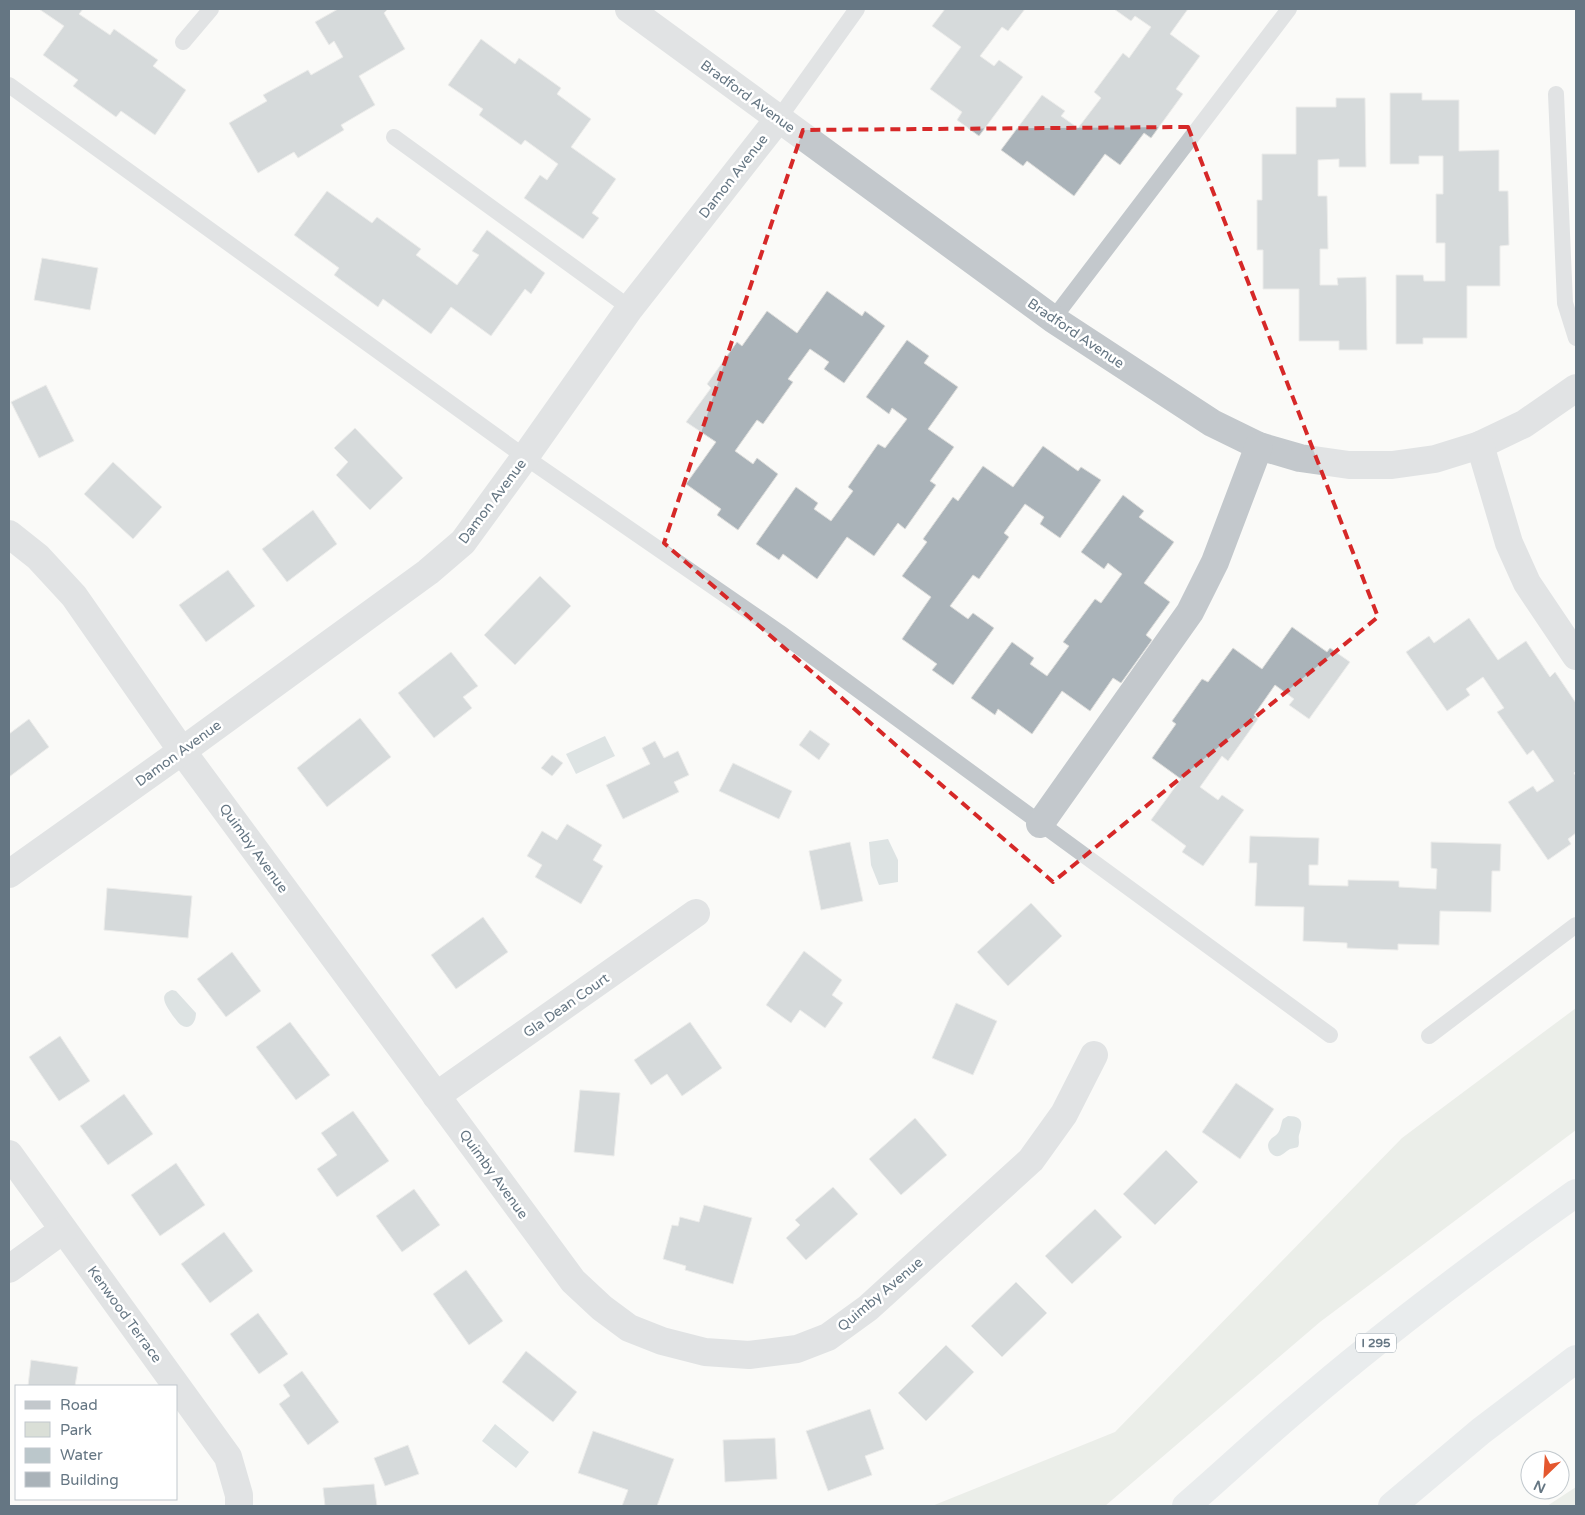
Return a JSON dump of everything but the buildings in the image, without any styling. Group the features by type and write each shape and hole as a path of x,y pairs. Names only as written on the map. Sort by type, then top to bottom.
{"highway":[{"name":"I 295","path":"1186,1506 1297,1407 1398,1325 1501,1246 1576,1193"},
{"path":"1392,1506 1481,1431 1576,1359"}],"street":[{"name":"Bradford Avenue","path":"629,9 1053,319 1212,423 1259,446 1300,458 1349,466 1392,465 1435,459 1480,445 1524,424 1576,388"},
{"name":"Damon Avenue","path":"9,874 428,572 463,542 630,308 779,118"},
{"path":"1480,445 1509,543 1527,583 1576,656"},
{"path":"1040,824 1190,612 1215,562 1259,446"},
{"name":"Quimby Avenue","path":"9,534 38,558 74,596 182,751 572,1281 602,1308 629,1328 662,1341 704,1352 749,1355 796,1349 828,1337 868,1308 1031,1160 1064,1114 1094,1055"},
{"name":"Gla Dean Court","path":"436,1096 696,913"},
{"name":"Kenwood Terrace","path":"9,1154 176,1385"},
{"path":"9,1269 63,1230"},
{"name":"Kenwood Terrace","path":"178,1388 228,1457 239,1495 239,1506"}],"lane":[{"path":"183,42 211,9"},
{"name":"Damon Avenue","path":"779,118 857,9"},
{"path":"1053,319 1289,9"},
{"path":"9,84 525,457 779,632 1330,1035"},
{"path":"1556,94 1565,303 1576,338"},
{"path":"394,137 630,308"},
{"path":"1429,1036 1576,925"}],"highlighted area":[{"path":"1188,127 1378,617 1053,882 664,543 803,130"}],"green space":[{"path":"1576,1008 1576,1130 1320,1322 1105,1506 932,1506 1115,1432 1402,1138"},
{"path":"1576,1487 1576,1506 1547,1506 1556,1500 1570,1500 1570,1491"}],"water":[{"path":"605,736 615,756 576,774 566,754"},
{"path":"888,839 898,860 898,882 879,885 871,865 869,842"},
{"path":"172,990 176,991 196,1013 192,1025 184,1027 180,1024 166,1005 165,995"},
{"path":"1288,1116 1297,1117 1301,1121 1299,1145 1281,1155 1273,1155 1268,1147 1269,1143 1279,1131 1283,1119"},
{"path":"495,1424 529,1452 516,1468 482,1441"}]}
